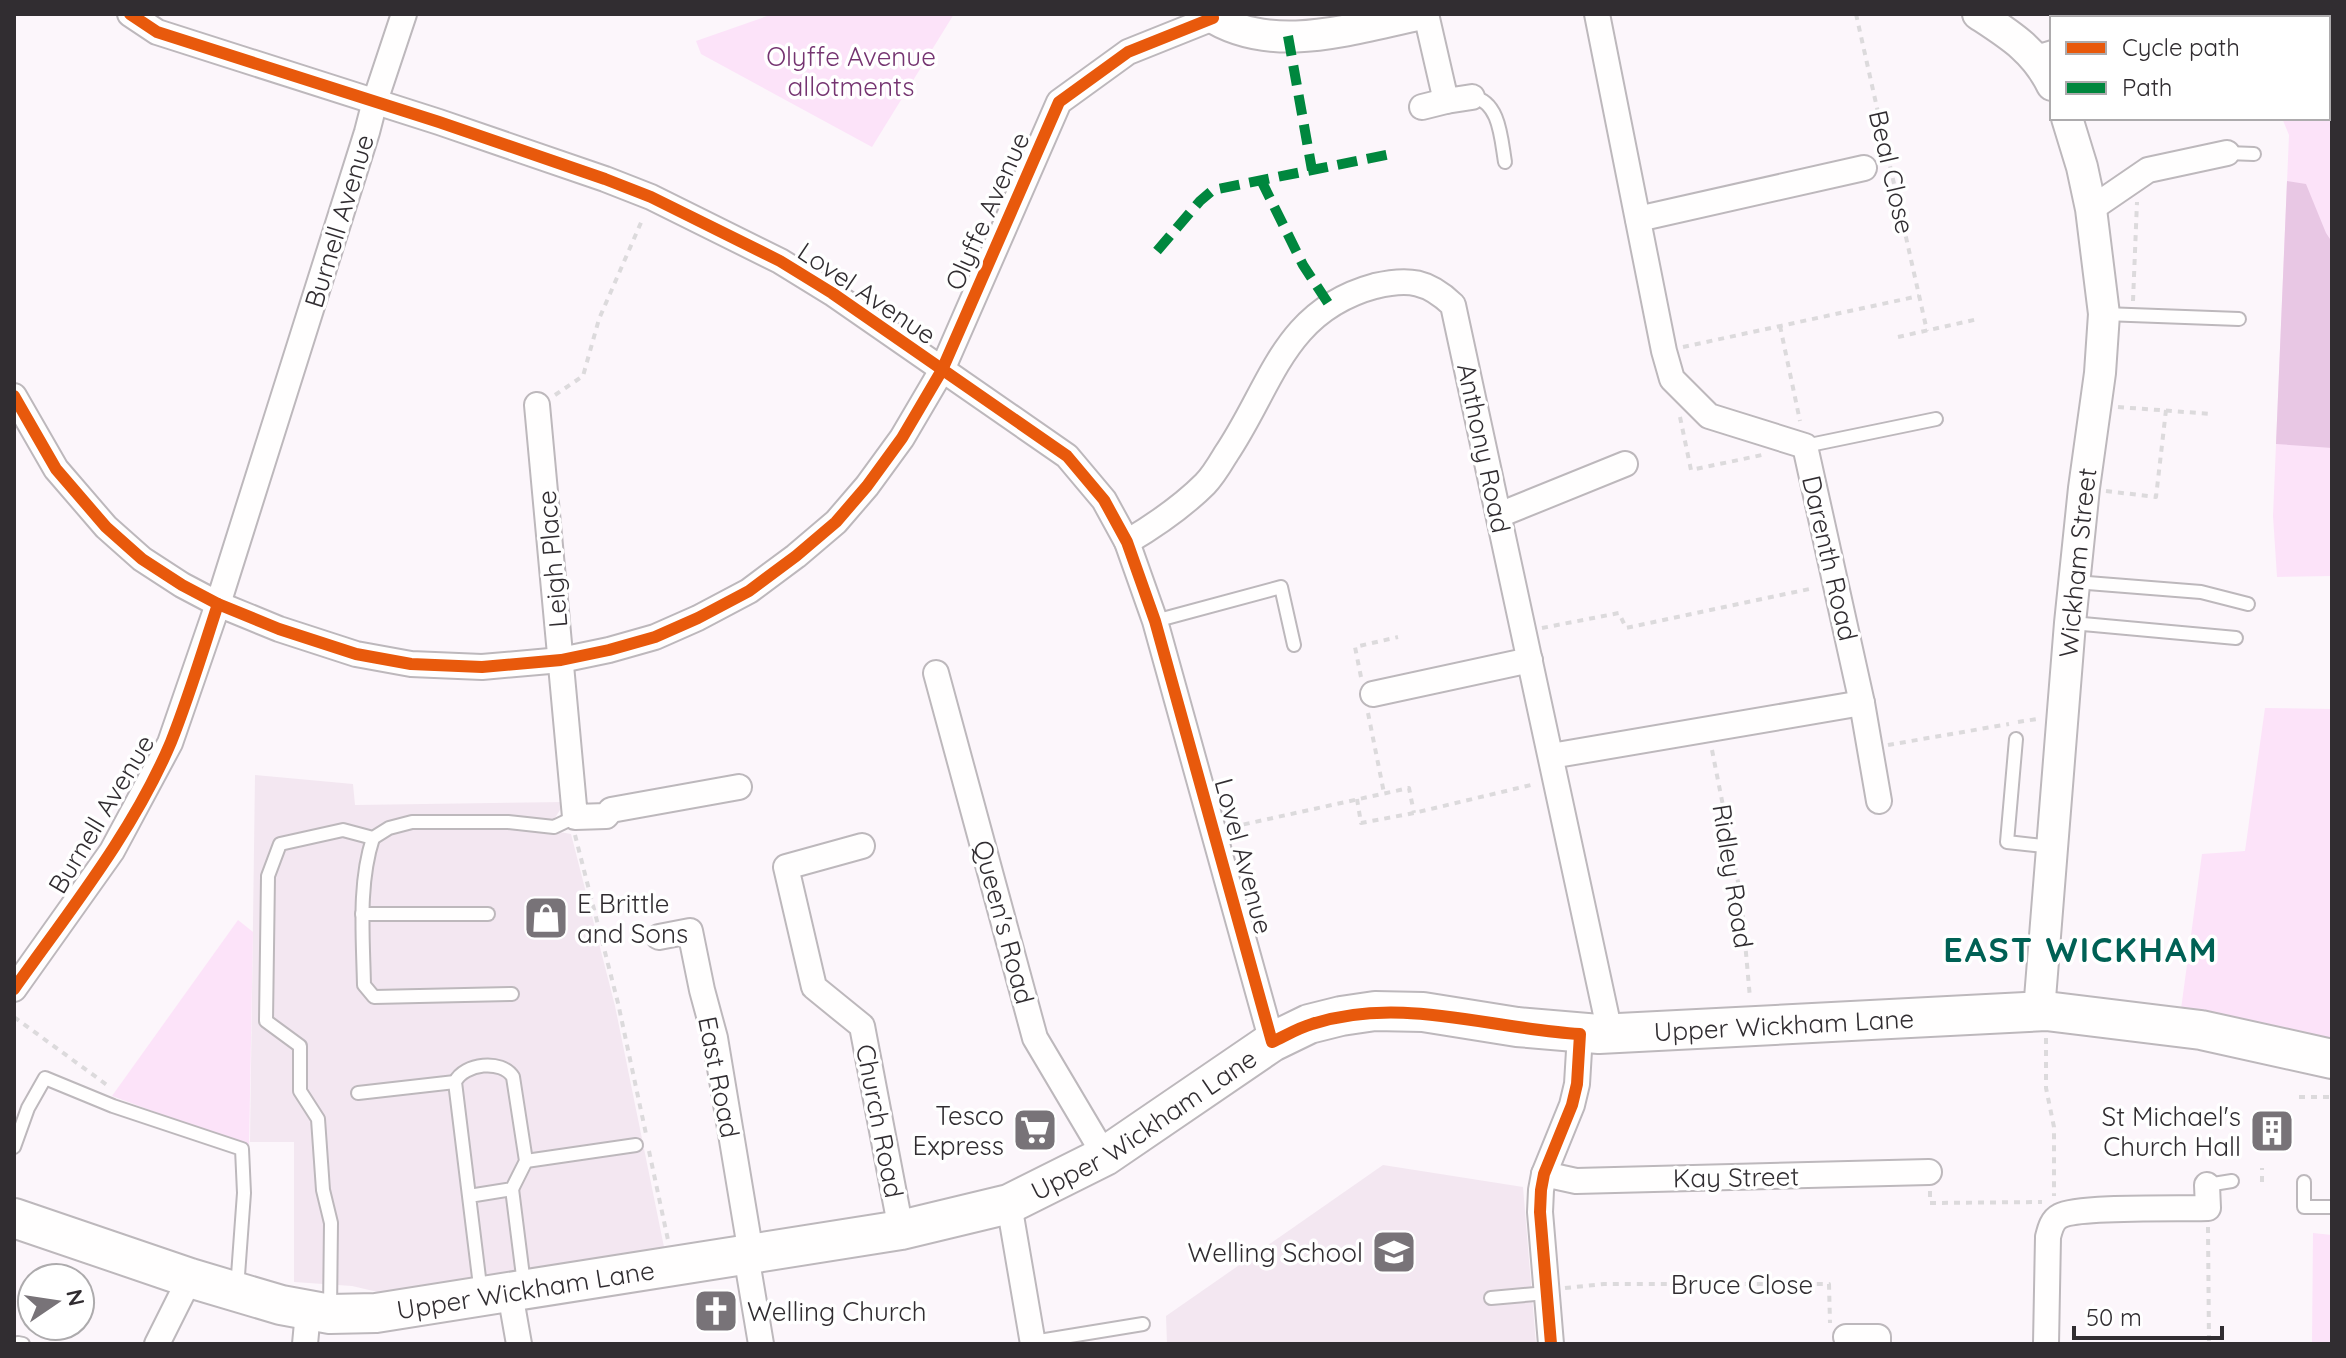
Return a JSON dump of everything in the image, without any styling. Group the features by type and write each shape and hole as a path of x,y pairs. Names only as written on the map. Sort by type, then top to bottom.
{"main road":[{"name":"Upper Wickham Lane","path":"14,1218 236,1292 314,1323 901,1230 1009,1204 1105,1156 1272,1042 1309,1024 1375,1011 1423,1012 1517,1027 1595,1033 2042,1011 2201,1030 2332,1059"}],"street":[{"name":"Lovel Avenue","path":"130,14 157,32 375,101 651,197 780,261 832,293 1067,456 1104,500 1127,542 1155,621 1272,1042"},
{"name":"Burnell Avenue","path":"14,989 112,851 170,743 218,604 404,14"},
{"path":"1210,16 1243,32 1270,37 1342,31 1424,14 1434,104 1472,97"},
{"name":"Darenth Road","path":"1597,14 1672,379 1709,416 1805,446 1862,703 1879,801"},
{"name":"Olyffe Avenue","path":"14,396 56,469 106,527 142,559 218,604 279,629 356,654 411,664 482,667 561,660 639,641 683,624 749,591 836,522 902,438 942,370 1059,102 1128,52 1210,16"},
{"path":"1996,19 2042,50 2050,78"},
{"name":"Wickham Street","path":"2042,1011 2062,715 2084,488 2095,405 2118,314 2068,120"},
{"path":"2091,209 2148,170 2227,153"},
{"name":"Beal Close","path":"1638,219 1864,168"},
{"name":"Anthony Road","path":"1127,542 1151,528 1206,483 1237,438 1260,391 1288,345 1307,323 1337,302 1365,289 1397,281 1420,283 1439,292 1453,305 1554,767 1595,1033 1572,1105 1544,1174 1540,1204 1551,1344"},
{"name":"Leigh Place","path":"537,405 575,817"},
{"path":"1499,515 1625,464"},
{"path":"1373,694 1530,660"},
{"name":"Queen's Road","path":"936,673 1035,1038 1105,1156"},
{"path":"1554,767 1707,729 1862,703"},
{"path":"575,817 606,816 611,810 739,787"},
{"name":"Church Road","path":"862,846 786,867 814,987 862,1026 901,1230"},
{"name":"East Road","path":"659,937 690,931 715,1038 749,1254"},
{"name":"Kay Street","path":"1544,1174 1576,1181 1929,1172"},
{"path":"2046,1344 2048,1237 2051,1226 2059,1216 2207,1197"},
{"path":"1009,1204 1033,1343"},
{"path":"749,1254 761,1344"},
{"path":"157,1344 190,1278"},
{"path":"506,1294 519,1344"},
{"path":"1846,1337 1878,1337 1878,1344"}],"lane":[{"path":"1472,97 1482,100 1493,111 1505,162"},
{"path":"2227,153 2254,154"},
{"path":"2118,314 2239,319"},
{"path":"1805,446 1936,419"},
{"path":"2075,582 2201,592 2248,604"},
{"path":"1155,621 1281,587 1294,645"},
{"path":"2070,623 2236,638"},
{"path":"2016,739 2007,842 2052,847"},
{"path":"512,994 374,997 364,985 362,914 366,859 373,838 389,828 412,822 508,822 554,827 575,817"},
{"path":"314,1323 331,1223 323,1190 318,1119 300,1091 300,1046 266,1021 268,876 280,844 343,830 373,838"},
{"path":"362,914 488,914"},
{"path":"493,1065 509,1070 513,1077 526,1161 512,1189 506,1294 469,1196 455,1082 459,1074 493,1065"},
{"path":"14,1147 28,1108 45,1078 113,1106 242,1149 244,1193 236,1292"},
{"path":"358,1093 455,1082"},
{"path":"526,1161 636,1145"},
{"path":"2207,1197 2232,1181"},
{"path":"2304,1182 2304,1207 2332,1207"},
{"path":"469,1196 512,1189"},
{"path":"1491,1298 1546,1291"},
{"path":"1033,1343 1143,1324"}],"path":[{"path":"2118,314 2138,176"},
{"path":"537,405 583,376 599,319 651,197"},
{"path":"1664,351 1919,296"},
{"path":"1898,337 1978,319"},
{"path":"1780,326 1805,446"},
{"path":"2095,405 2212,414"},
{"path":"2084,488 2156,497 2166,410"},
{"path":"1524,631 1619,613 1626,628 1835,584"},
{"path":"1870,748 2062,715"},
{"path":"1357,799 1361,823 1414,813 1554,767"},
{"path":"1214,830 1409,788 1414,813"},
{"path":"575,817 575,835 618,1003 673,1266"},
{"path":"1929,1172 1930,1203 2054,1202 2054,1127 2046,1088 2042,1011"},
{"path":"14,1017 115,1092"},
{"path":"2299,1097 2332,1097"},
{"path":"2262,1168 2262,1182"},
{"path":"2207,1197 2209,1344"}],"shaded area":[{"path":"2287,181 2306,184 2332,242 2332,448 2276,444"},
{"path":"255,775 353,784 355,805 565,802 553,821 554,831 571,834 615,1006 664,1247 382,1293 352,1286 294,1282 294,1142 250,1142"},
{"name":"Welling School","path":"1383,1165 1523,1187 1536,1344 1167,1344 1166,1316"}],"green space":[{"name":"Olyffe Avenue allotments","path":"773,14 954,14 872,147 701,54 696,41"},
{"path":"2222,14 2332,14 2332,576 2277,577 2273,516 2289,135 2283,120 2330,120 2330,16"},
{"path":"2265,708 2332,709 2332,1050 2181,1009 2202,854 2245,851"},
{"path":"238,920 253,932 249,1147 112,1096"},
{"path":"2313,1233 2332,1235 2332,1344 2312,1344"}],"marked path":[{"path":"1288,36 1312,170"},
{"path":"1157,251 1213,190 1391,154"},
{"path":"1261,180 1303,265 1330,306"}],"cycle path":[{"path":"130,14 157,32 439,122 651,197 780,261 832,293 1067,456 1104,500 1127,542 1155,621 1272,1042 1312,1024 1345,1016 1379,1013 1446,1016 1580,1034 1577,1084 1572,1105 1544,1174 1541,1190 1540,1212 1551,1344"},
{"path":"14,396 56,469 106,527 142,559 218,604 279,629 356,654 411,664 482,667 561,660 655,637 749,591 836,522 867,486 902,438 942,370 1059,102 1128,52 1213,18"},
{"path":"14,989 99,870 156,775 184,708 218,604"}],"place":[{"name":"E Brittle and Sons","path":"546,918"},
{"name":"Tesco Express","path":"1035,1130"},
{"name":"St Michael's Church Hall","path":"2272,1131"},
{"name":"Welling School","path":"1394,1252"},
{"name":"Welling Church","path":"716,1311"}],"district":[{"name":"EAST WICKHAM","path":"2081,949"}]}
